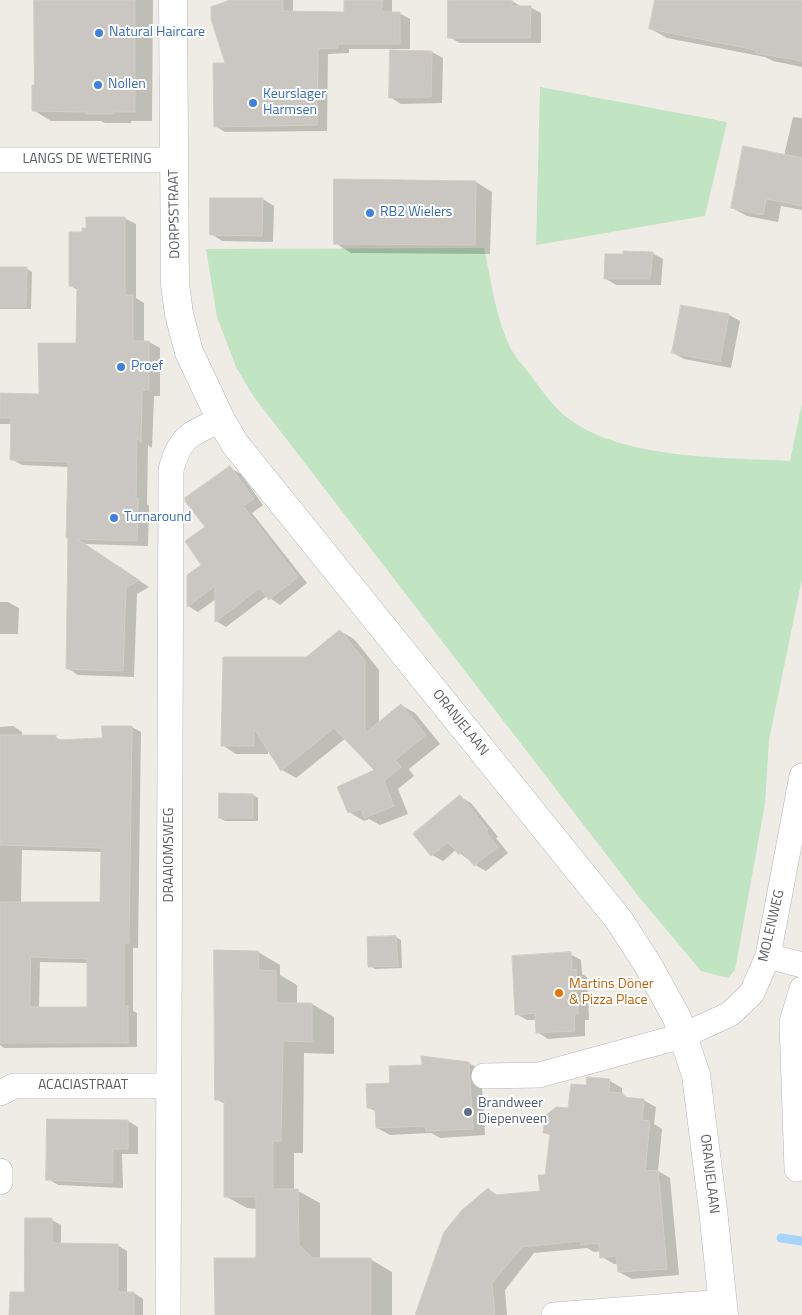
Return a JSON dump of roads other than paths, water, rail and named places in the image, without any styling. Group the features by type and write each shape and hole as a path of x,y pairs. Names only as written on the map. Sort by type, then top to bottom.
{"street":[{"name":"DORPSSTRAAT","path":"173,0 175,284 179,314 189,352 221,420"},
{"name":"LANGS DE WETERING","path":"0,160 174,160"},
{"name":"ORANJELAAN","path":"221,420 242,452 619,920 648,965 677,1018 696,1075 723,1309"},
{"name":"DRAAIOMSWEG","path":"168,1315 171,470 175,452 183,442 196,431 221,420"},
{"name":"MOLENWEG","path":"682,1036 730,1014 752,993 768,956 801,785"},
{"path":"768,956 802,965"},
{"path":"796,1170 792,1022 802,988"},
{"path":"484,1076 539,1075 682,1036"},
{"name":"ACACIASTRAAT","path":"0,1093 14,1086 168,1086"},
{"path":"0,1171 0,1182"},
{"path":"554,1315 723,1309"}],"waterway":[{"path":"781,1238 802,1241"}],"place":[{"name":"Natural Haircare","path":"99,33"},
{"name":"Nollen","path":"98,85"},
{"name":"Keurslager Harmsen","path":"253,103"},
{"name":"RB2 Wielers","path":"370,213"},
{"name":"Proef","path":"121,367"},
{"name":"Turnaround","path":"114,518"},
{"name":"Martins Döner & Pizza Place","path":"559,993"},
{"name":"Brandweer Diepenveen","path":"468,1112"}]}
